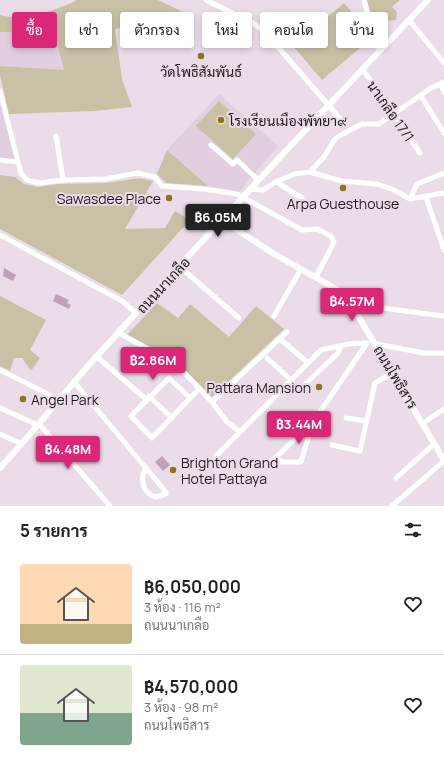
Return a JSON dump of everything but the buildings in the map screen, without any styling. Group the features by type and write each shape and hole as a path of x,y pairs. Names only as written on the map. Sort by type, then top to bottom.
{"street":[{"path":"206,0 253,23 265,32 343,122"},
{"path":"364,0 376,45 381,50"},
{"name":"ถนนนาเกลือ","path":"0,468 97,356 180,267 249,189 428,0"},
{"path":"408,20 444,64"},
{"name":"นาเกลือ 17/1","path":"362,69 395,113 396,117 420,153"},
{"path":"310,172 324,158 334,139 362,124 379,124 431,88 442,83 444,92"},
{"path":"0,91 21,173 27,180 39,183 63,180 105,179 138,173 155,177 162,186 203,189 243,196 302,230 317,229 331,236 334,242 316,277"},
{"path":"420,96 444,133"},
{"path":"56,136 63,180"},
{"path":"211,145 233,164 237,160 258,180"},
{"path":"0,160 18,162"},
{"path":"249,189 263,190 277,181 295,174 310,172 341,181 377,184 392,189 410,199 444,193"},
{"path":"410,199 418,184 444,173"},
{"path":"277,181 302,198"},
{"path":"426,197 444,250"},
{"name":"ถนนโพธิสาร","path":"222,220 274,254 338,290 351,304 375,341 444,461"},
{"path":"0,235 122,301 136,313"},
{"path":"180,267 239,318"},
{"path":"274,316 301,269"},
{"path":"351,304 444,316"},
{"path":"212,402 287,332"},
{"path":"119,333 177,365 212,402 227,422 239,431"},
{"path":"280,339 307,362"},
{"path":"216,456 307,362 321,350 375,341 424,352 444,353"},
{"path":"254,461 270,462 313,422 367,343"},
{"path":"301,388 338,353 341,346"},
{"path":"97,356 172,418"},
{"path":"267,358 291,380"},
{"path":"0,370 48,394 56,402"},
{"path":"332,445 360,450 375,384 393,373"},
{"path":"190,398 169,378 148,397 131,416 152,438 196,392"},
{"path":"74,382 146,468 166,492 166,494 156,497 150,494 142,481 146,468"},
{"path":"0,408 38,424 110,506"},
{"path":"423,423 444,409"},
{"path":"346,418 366,421"},
{"path":"276,458 281,462 301,462 313,422"},
{"path":"0,434 22,444"},
{"path":"396,478 434,444"},
{"path":"392,506 444,461"}],"shaded area":[{"path":"76,0 158,0 183,12 120,12 120,28 115,29 122,79 132,107 95,111 9,114 0,75 0,66 64,70 57,43 57,12 45,12"},
{"path":"367,0 400,0 392,7 397,12 396,20 388,21 388,12 370,12"},
{"path":"344,3 352,12 336,12 336,48 360,48 322,80 295,48 328,48 328,16"},
{"path":"0,15 12,17 12,32 0,32"},
{"path":"0,32 12,32 12,48 57,48 57,44 64,71 0,66"},
{"name":"โรงเรียนเมืองพัทยา๙","path":"219,94 278,146 239,192 208,186 167,150"},
{"path":"0,99 16,160 0,158"},
{"path":"219,101 256,134 233,159 196,126"},
{"path":"167,150 208,186 166,183 157,174"},
{"path":"0,175 15,177 24,184 38,187 58,184 107,183 139,178 153,181 125,229 165,228 175,211 190,220 122,295 0,229"},
{"path":"4,268 16,275 13,281 3,276"},
{"path":"56,294 69,300 67,303 71,305 69,309 53,301"},
{"path":"0,296 46,320 30,350 40,358 31,371 22,358 14,358 10,371 0,366"},
{"path":"157,303 178,318 190,304 229,337 256,306 284,329 212,397 174,359 127,335"},
{"path":"162,456 170,465 163,471 155,462"}],"place":[{"name":"วัดโพธิสัมพันธ์","path":"201,56"},
{"name":"โรงเรียนเมืองพัทยา๙","path":"221,120"},
{"name":"Arpa Guesthouse","path":"343,188"},
{"name":"Sawasdee Place","path":"169,198"},
{"name":"Pattara Mansion","path":"319,387"},
{"name":"Angel Park","path":"23,399"},
{"name":"Brighton Grand Hotel Pattaya","path":"173,470"}]}
